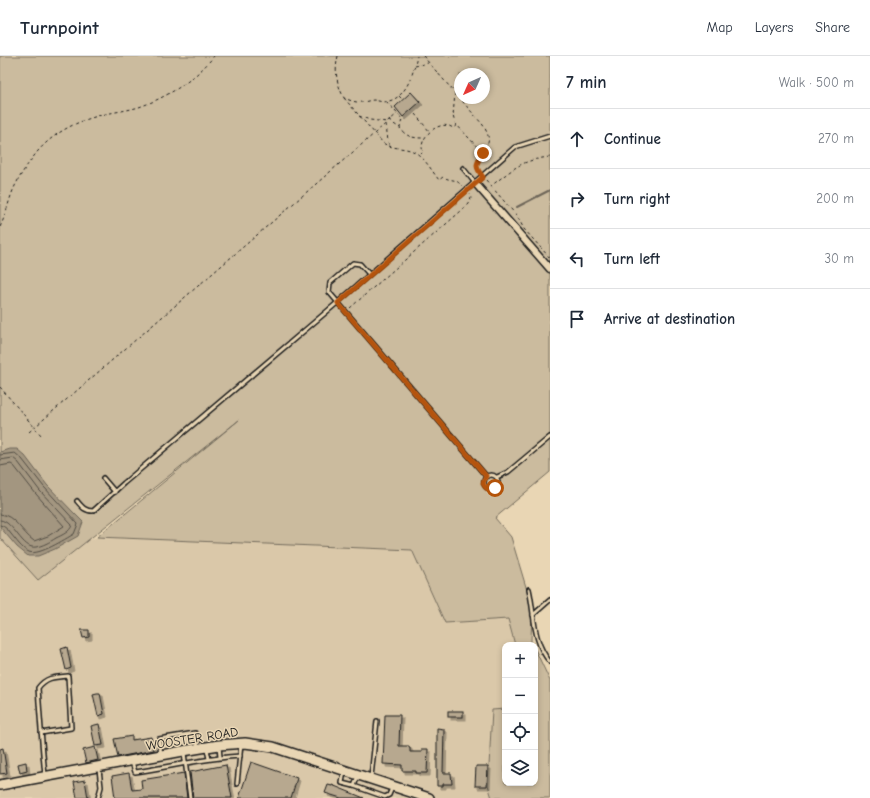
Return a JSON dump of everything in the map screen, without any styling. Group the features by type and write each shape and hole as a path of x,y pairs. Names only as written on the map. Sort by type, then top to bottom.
{"street":[{"path":"475,183 550,269"},
{"name":"WOOSTER ROAD","path":"0,785 183,751 242,743 273,747 429,798"}],"lane":[{"path":"77,501 87,511 93,511 338,303 369,274 483,177 515,147 550,136"},
{"path":"464,168 475,183"},
{"path":"369,274 360,264 353,263 330,283 329,292 486,476"},
{"path":"486,476 490,475 496,477 508,472 550,437"},
{"path":"486,476 483,483 486,488 490,490 497,487 498,482 496,477"},
{"path":"103,478 115,492"},
{"path":"529,589 538,642 545,656 550,662"},
{"path":"533,615 550,600"},
{"path":"41,732 71,728 68,676 49,678 38,688 41,732 45,777"},
{"path":"372,793 368,778 376,721"},
{"path":"160,755 159,739 195,733 208,759"},
{"path":"237,784 242,743"},
{"path":"219,745 220,757"},
{"path":"183,751 190,798"},
{"path":"132,760 134,772 220,757 240,756"},
{"path":"98,767 101,787 98,798"},
{"path":"345,770 342,783 385,797 389,795 392,786"},
{"path":"354,786 368,778"},
{"path":"360,788 368,778"}],"path":[{"path":"0,227 16,185 25,168 38,151 50,139 76,123 98,116 139,107 158,99 178,88 195,76 214,56"},
{"path":"338,56 335,73 338,87 344,98 383,143 391,147 409,150 419,156 440,180 443,177 455,180 467,190 471,198 469,204 348,310"},
{"path":"344,98 360,102 374,100 386,102 396,99 403,92 410,79 417,56"},
{"path":"423,56 454,91"},
{"path":"415,66 429,63"},
{"path":"399,96 403,100"},
{"path":"386,102 402,119 400,128"},
{"path":"454,104 453,116 457,125 483,153"},
{"path":"465,104 483,125 487,133 488,142 477,162 476,167 517,216 524,229 550,258"},
{"path":"29,432 397,114"},
{"path":"415,114 431,132"},
{"path":"359,116 370,120 394,123 404,134 410,137 423,138"},
{"path":"387,122 388,142 391,147"},
{"path":"419,156 423,152 421,145 423,138 442,124 450,125 453,128 457,125"},
{"path":"491,186 520,163 537,158 550,157"},
{"path":"0,387 41,435"}],"shaded area":[{"path":"0,56 550,56 550,472 495,518 511,537 532,607 532,642 514,642 508,619 445,623 412,550 97,537 239,420 38,580 0,538"},
{"path":"97,537 412,550 445,623 508,619 514,642 502,642 502,709 492,710 488,785 492,798 0,798 0,538 27,566"},
{"path":"538,655 550,681 550,798 492,798 488,785 492,710 502,709 502,786 538,786"}],"water":[{"path":"9,449 17,449 25,456 47,485 83,522 78,536 55,549 38,556 28,556 17,547 0,527 0,452"}],"building":[{"path":"411,92 420,102 403,117 395,107"},
{"path":"81,630 89,630 89,637 83,638"},
{"path":"67,647 71,668 66,670 61,649"},
{"path":"100,693 104,714 98,716 93,694"},
{"path":"448,711 463,711 463,717 448,717"},
{"path":"385,715 400,715 399,746 409,746 410,752 422,752 422,749 428,749 427,773 402,771 402,765 383,764"},
{"path":"99,724 103,745 95,746 91,726"},
{"path":"437,728 444,729 443,773 451,773 452,784 443,784 443,786 437,786"},
{"path":"132,736 132,740 151,737 154,750 118,757 114,739"},
{"path":"95,747 98,760 86,763 83,750"},
{"path":"3,748 7,773 0,774 0,749"},
{"path":"26,762 27,771 20,773 18,764"},
{"path":"251,762 297,778 291,798 239,798"},
{"path":"226,765 232,798 193,798 190,772"},
{"path":"476,766 488,766 487,786 475,786"},
{"path":"129,773 132,790 142,789 141,780 184,773 187,798 115,798 112,776"},
{"path":"85,780 88,798 77,798 74,782"},
{"path":"328,785 332,785 364,798 341,798 325,793"}],"waterway":[{"path":"517,207 550,190"}],"route":[{"path":"483,153 477,162 476,167 483,177 369,274 338,303 486,476 483,483 484,486 490,490 495,488"}]}
